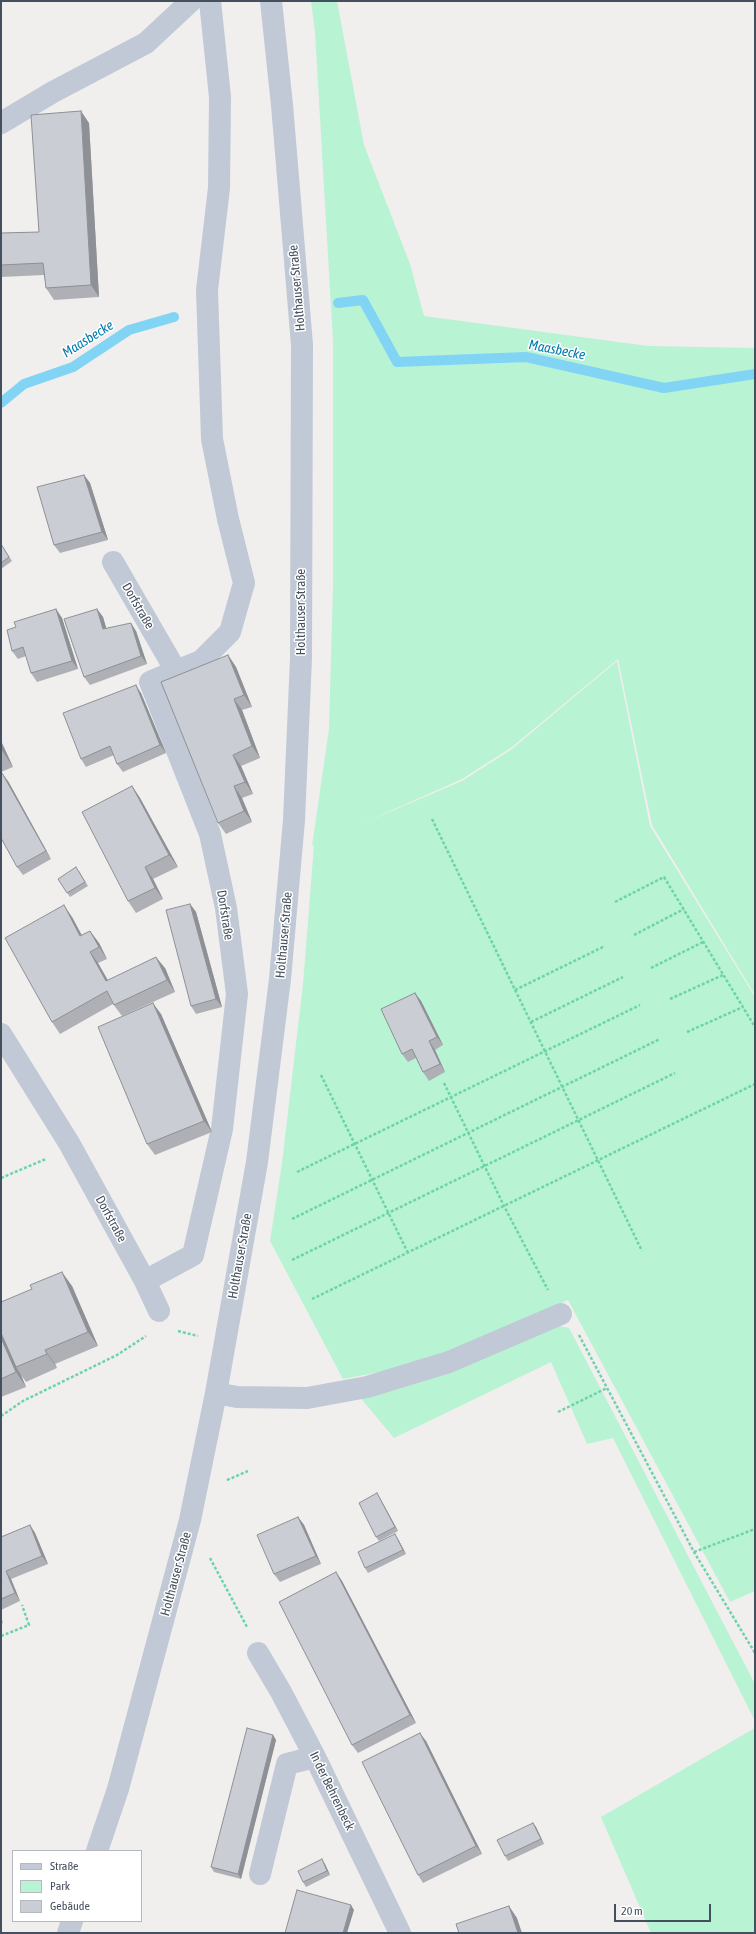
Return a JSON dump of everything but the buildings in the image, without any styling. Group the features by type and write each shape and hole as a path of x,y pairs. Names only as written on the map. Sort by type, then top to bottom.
{"street":[{"path":"1,123 53,92 146,44 191,1"},
{"path":"176,671 201,661 230,632 244,583 228,519 212,439 207,290 219,188 220,97 210,1"},
{"name":"Holthauser Straße","path":"97,1850 118,1789 188,1528 216,1393 257,1162 280,979 294,820 301,658 302,345 283,112 271,1"},
{"name":"Dorfstraße","path":"113,562 176,671 150,682 210,834 226,908 237,994 222,1129 193,1255 146,1281"},
{"name":"Dorfstraße","path":"1,1034 69,1143 146,1281 162,1317"},
{"path":"216,1393 237,1397 308,1398 367,1387 449,1362 561,1314"},
{"name":"In der Behrenbeck","path":"258,1653 281,1692 315,1757 400,1933"},
{"path":"260,1874 287,1764 315,1757"},
{"path":"68,1933 72,1922"}],"path":[{"path":"432,819 642,1251"},
{"path":"615,902 664,877 755,1027"},
{"path":"634,935 684,909"},
{"path":"651,968 703,942"},
{"path":"515,990 605,946"},
{"path":"670,1000 723,975"},
{"path":"531,1022 623,977"},
{"path":"297,1172 640,1005"},
{"path":"688,1032 743,1007"},
{"path":"292,1219 660,1039"},
{"path":"292,1260 676,1073"},
{"path":"321,1075 408,1253"},
{"path":"444,1083 504,1206 561,1314 571,1319 606,1388 694,1552 755,1653"},
{"path":"312,1299 755,1084"},
{"path":"1,1178 49,1157"},
{"path":"1,1416 23,1401 117,1355 162,1317 171,1329 224,1342"},
{"path":"558,1412 606,1388"},
{"path":"221,1483 248,1471"},
{"path":"694,1552 755,1529"},
{"path":"209,1556 213,1566 242,1615 258,1653"},
{"path":"1,1636 29,1625 22,1605"}],"green space":[{"path":"311,1 337,1 364,145 410,264 424,316 648,346 755,348 755,995 652,825 618,659 512,747 462,779 361,824 462,781 512,749 617,661 650,826 755,997 755,1591 730,1602 568,1300 448,1352 390,1370 343,1379 270,1241 282,1163 303,984 314,845 312,846 329,729 333,588 333,341 315,32"},
{"path":"559,1326 569,1328 755,1684 755,1721 613,1438 587,1444 551,1362 394,1438 359,1396"},
{"path":"755,1728 755,1933 651,1933 601,1817"}],"waterway":[{"name":"Maasbecke","path":"338,303 363,300 397,362 526,357 664,388 755,374"},
{"name":"Maasbecke","path":"1,403 24,384 73,367 129,330 174,317"}]}
